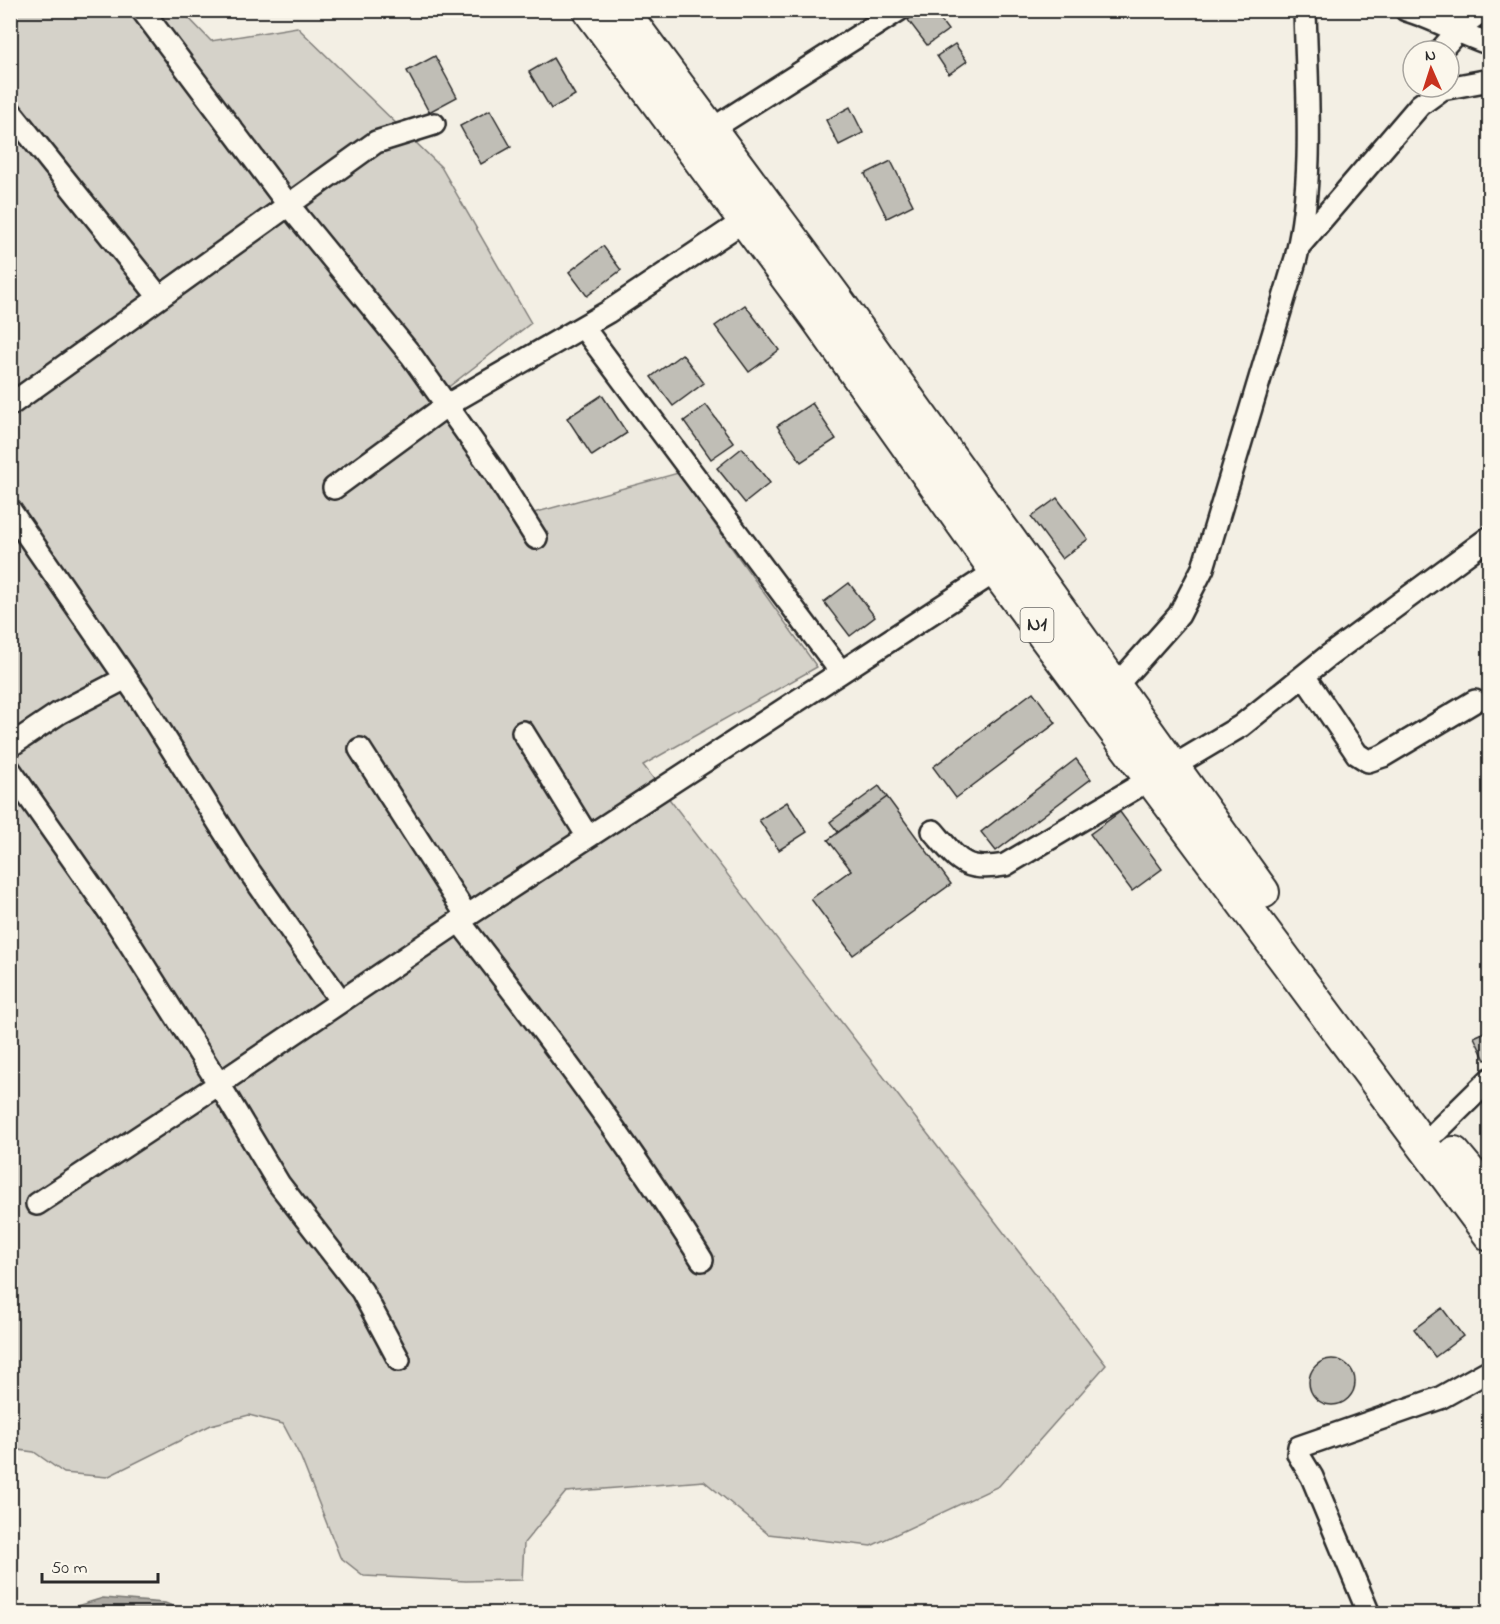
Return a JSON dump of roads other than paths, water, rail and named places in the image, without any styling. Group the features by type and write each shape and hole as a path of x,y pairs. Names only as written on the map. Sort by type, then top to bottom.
{"highway":[{"name":"N1","path":"589,10 746,220 996,571 1107,696"},
{"name":"N1","path":"622,10 712,129 1107,696 1490,1235"},
{"name":"N1","path":"1162,773 1437,1131 1490,1196"}],"street":[{"path":"142,10 291,207 411,355 537,538"},
{"path":"712,129 899,10"},
{"path":"1107,696 1179,615 1203,567 1299,247 1308,155 1305,10"},
{"path":"1406,10 1435,19 1455,32 1490,44"},
{"path":"1449,39 1483,10"},
{"path":"1461,85 1490,80"},
{"path":"1299,247 1421,99"},
{"path":"10,111 159,297"},
{"path":"10,405 159,297 291,207 376,142 435,124"},
{"path":"334,488 447,405 583,327 746,220"},
{"path":"583,327 842,672"},
{"path":"10,510 126,678 249,871 340,1000"},
{"path":"933,831 970,867 982,869 1005,865 1241,726 1490,537"},
{"path":"37,1204 219,1084 340,1000 996,571"},
{"path":"1304,676 1357,754 1368,761 1383,756 1475,700"},
{"path":"10,746 59,713 126,678"},
{"path":"523,732 588,837"},
{"path":"360,749 463,919 670,1209 702,1260"},
{"path":"10,770 113,917 219,1084 279,1184 362,1291 399,1360"},
{"path":"1437,1131 1490,1079"},
{"path":"1369,1614 1312,1477 1298,1454 1299,1448 1440,1398 1490,1370"}]}
